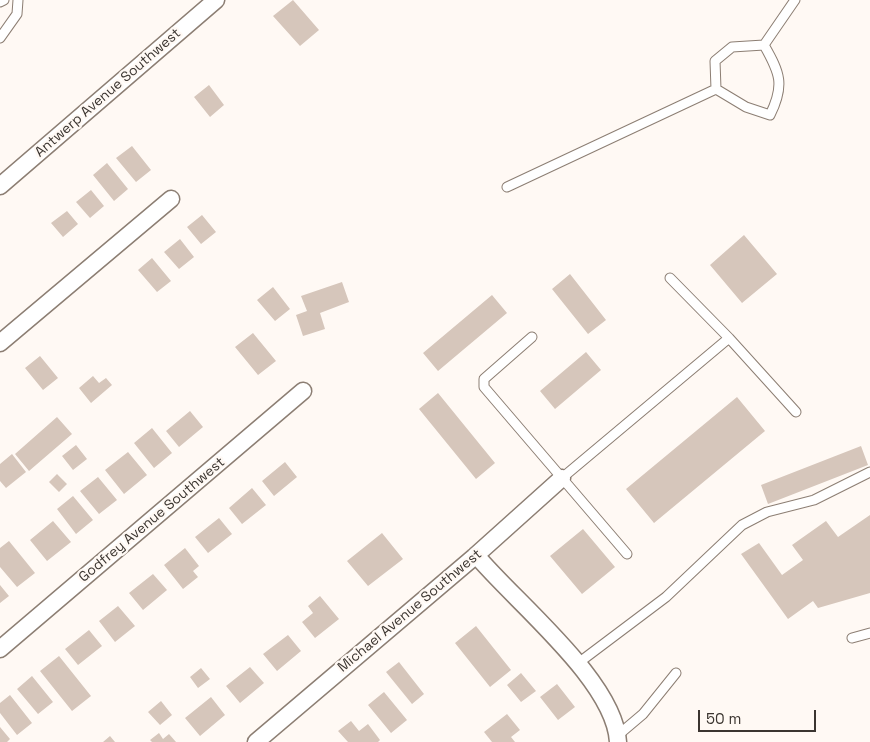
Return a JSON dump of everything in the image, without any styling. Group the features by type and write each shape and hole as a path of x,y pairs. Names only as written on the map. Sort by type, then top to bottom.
{"street":[{"name":"Antwerp Avenue Southwest","path":"0,186 216,0"},
{"path":"0,343 171,199"},
{"name":"Godfrey Avenue Southwest","path":"0,649 303,391"},
{"name":"Michael Avenue Southwest","path":"256,742 476,555 562,478"},
{"path":"476,555 577,664 606,701 615,720 614,740"}],"lane":[{"path":"0,2 4,0"},
{"path":"0,38 17,14 18,0"},
{"path":"764,45 795,0"},
{"path":"716,89 715,62 732,47 764,45"},
{"path":"716,89 746,106 770,115 778,98 778,70 764,45"},
{"path":"506,187 716,89"},
{"path":"670,278 729,338 796,412"},
{"path":"532,337 484,379 484,387 627,554"},
{"path":"562,478 729,338"},
{"path":"577,664 666,597 742,525 767,512 814,500 870,472"},
{"path":"852,638 870,633"},
{"path":"614,740 643,714 676,673"}],"building":[{"path":"293,0 319,30 300,46 273,16"},
{"path":"209,85 224,105 210,117 194,97"},
{"path":"132,146 151,170 136,182 116,158"},
{"path":"107,163 128,189 114,201 93,175"},
{"path":"91,190 104,206 90,218 76,202"},
{"path":"67,211 78,224 63,237 51,223"},
{"path":"202,215 216,232 201,244 187,227"},
{"path":"744,235 777,274 742,303 710,265"},
{"path":"180,239 194,257 179,269 164,252"},
{"path":"152,258 171,281 157,292 138,270"},
{"path":"570,274 606,320 588,334 552,289"},
{"path":"342,282 349,302 320,313 325,329 303,336 296,315 307,311 301,296"},
{"path":"273,287 290,309 275,321 257,300"},
{"path":"492,295 507,313 438,371 423,353"},
{"path":"253,333 276,361 258,375 235,347"},
{"path":"586,352 601,370 555,409 540,391"},
{"path":"40,356 58,378 43,390 25,368"},
{"path":"93,376 99,383 106,378 112,385 91,403 79,388"},
{"path":"438,393 495,463 476,479 419,409"},
{"path":"737,397 765,431 654,523 626,489"},
{"path":"190,411 203,427 179,447 166,431"},
{"path":"57,417 72,434 29,471 15,454"},
{"path":"152,428 172,453 154,468 134,443"},
{"path":"76,445 87,459 73,470 62,456"},
{"path":"861,446 868,465 768,504 761,485"},
{"path":"128,452 147,475 124,494 105,470"},
{"path":"12,454 26,472 6,488 0,481 0,464"},
{"path":"285,462 297,477 274,496 262,481"},
{"path":"57,474 67,484 59,492 49,482"},
{"path":"98,477 117,500 99,514 80,491"},
{"path":"252,488 266,505 242,524 229,508"},
{"path":"73,496 93,520 76,534 57,509"},
{"path":"870,515 870,593 818,608 813,601 788,619 741,554 759,543 782,575 803,560 792,545 826,521 838,537"},
{"path":"219,518 232,534 208,553 195,537"},
{"path":"53,521 71,542 47,561 30,540"},
{"path":"583,529 615,567 582,594 550,556"},
{"path":"382,533 403,559 368,586 347,561"},
{"path":"9,541 35,573 17,587 0,567 0,548"},
{"path":"185,548 199,566 193,571 198,577 183,589 164,565"},
{"path":"153,574 167,590 143,610 129,593"},
{"path":"0,585 9,596 0,603"},
{"path":"320,596 339,619 315,638 302,622 313,613 308,606"},
{"path":"118,606 135,626 115,642 99,621"},
{"path":"476,626 511,670 490,687 455,643"},
{"path":"89,630 102,646 78,665 65,649"},
{"path":"288,635 301,651 277,671 263,654"},
{"path":"59,656 91,696 72,711 40,671"},
{"path":"399,662 424,694 412,704 386,672"},
{"path":"250,667 264,683 240,703 226,686"},
{"path":"201,668 210,679 198,688 190,677"},
{"path":"521,673 536,691 521,702 507,685"},
{"path":"32,676 53,702 38,714 17,689"},
{"path":"557,684 575,707 558,720 540,697"},
{"path":"384,692 407,720 391,733 368,705"},
{"path":"10,695 32,723 17,735 0,713 0,703"},
{"path":"211,697 225,715 200,736 185,718"},
{"path":"161,701 172,715 160,725 148,712"},
{"path":"507,714 520,730 511,737 515,742 492,742 484,732"},
{"path":"351,721 359,731 368,724 380,740 378,742 348,742 338,731"},
{"path":"0,727 10,739 7,742 0,742"},
{"path":"159,733 163,739 169,734 176,742 152,742 150,740"},
{"path":"110,736 115,742 103,742"}]}
